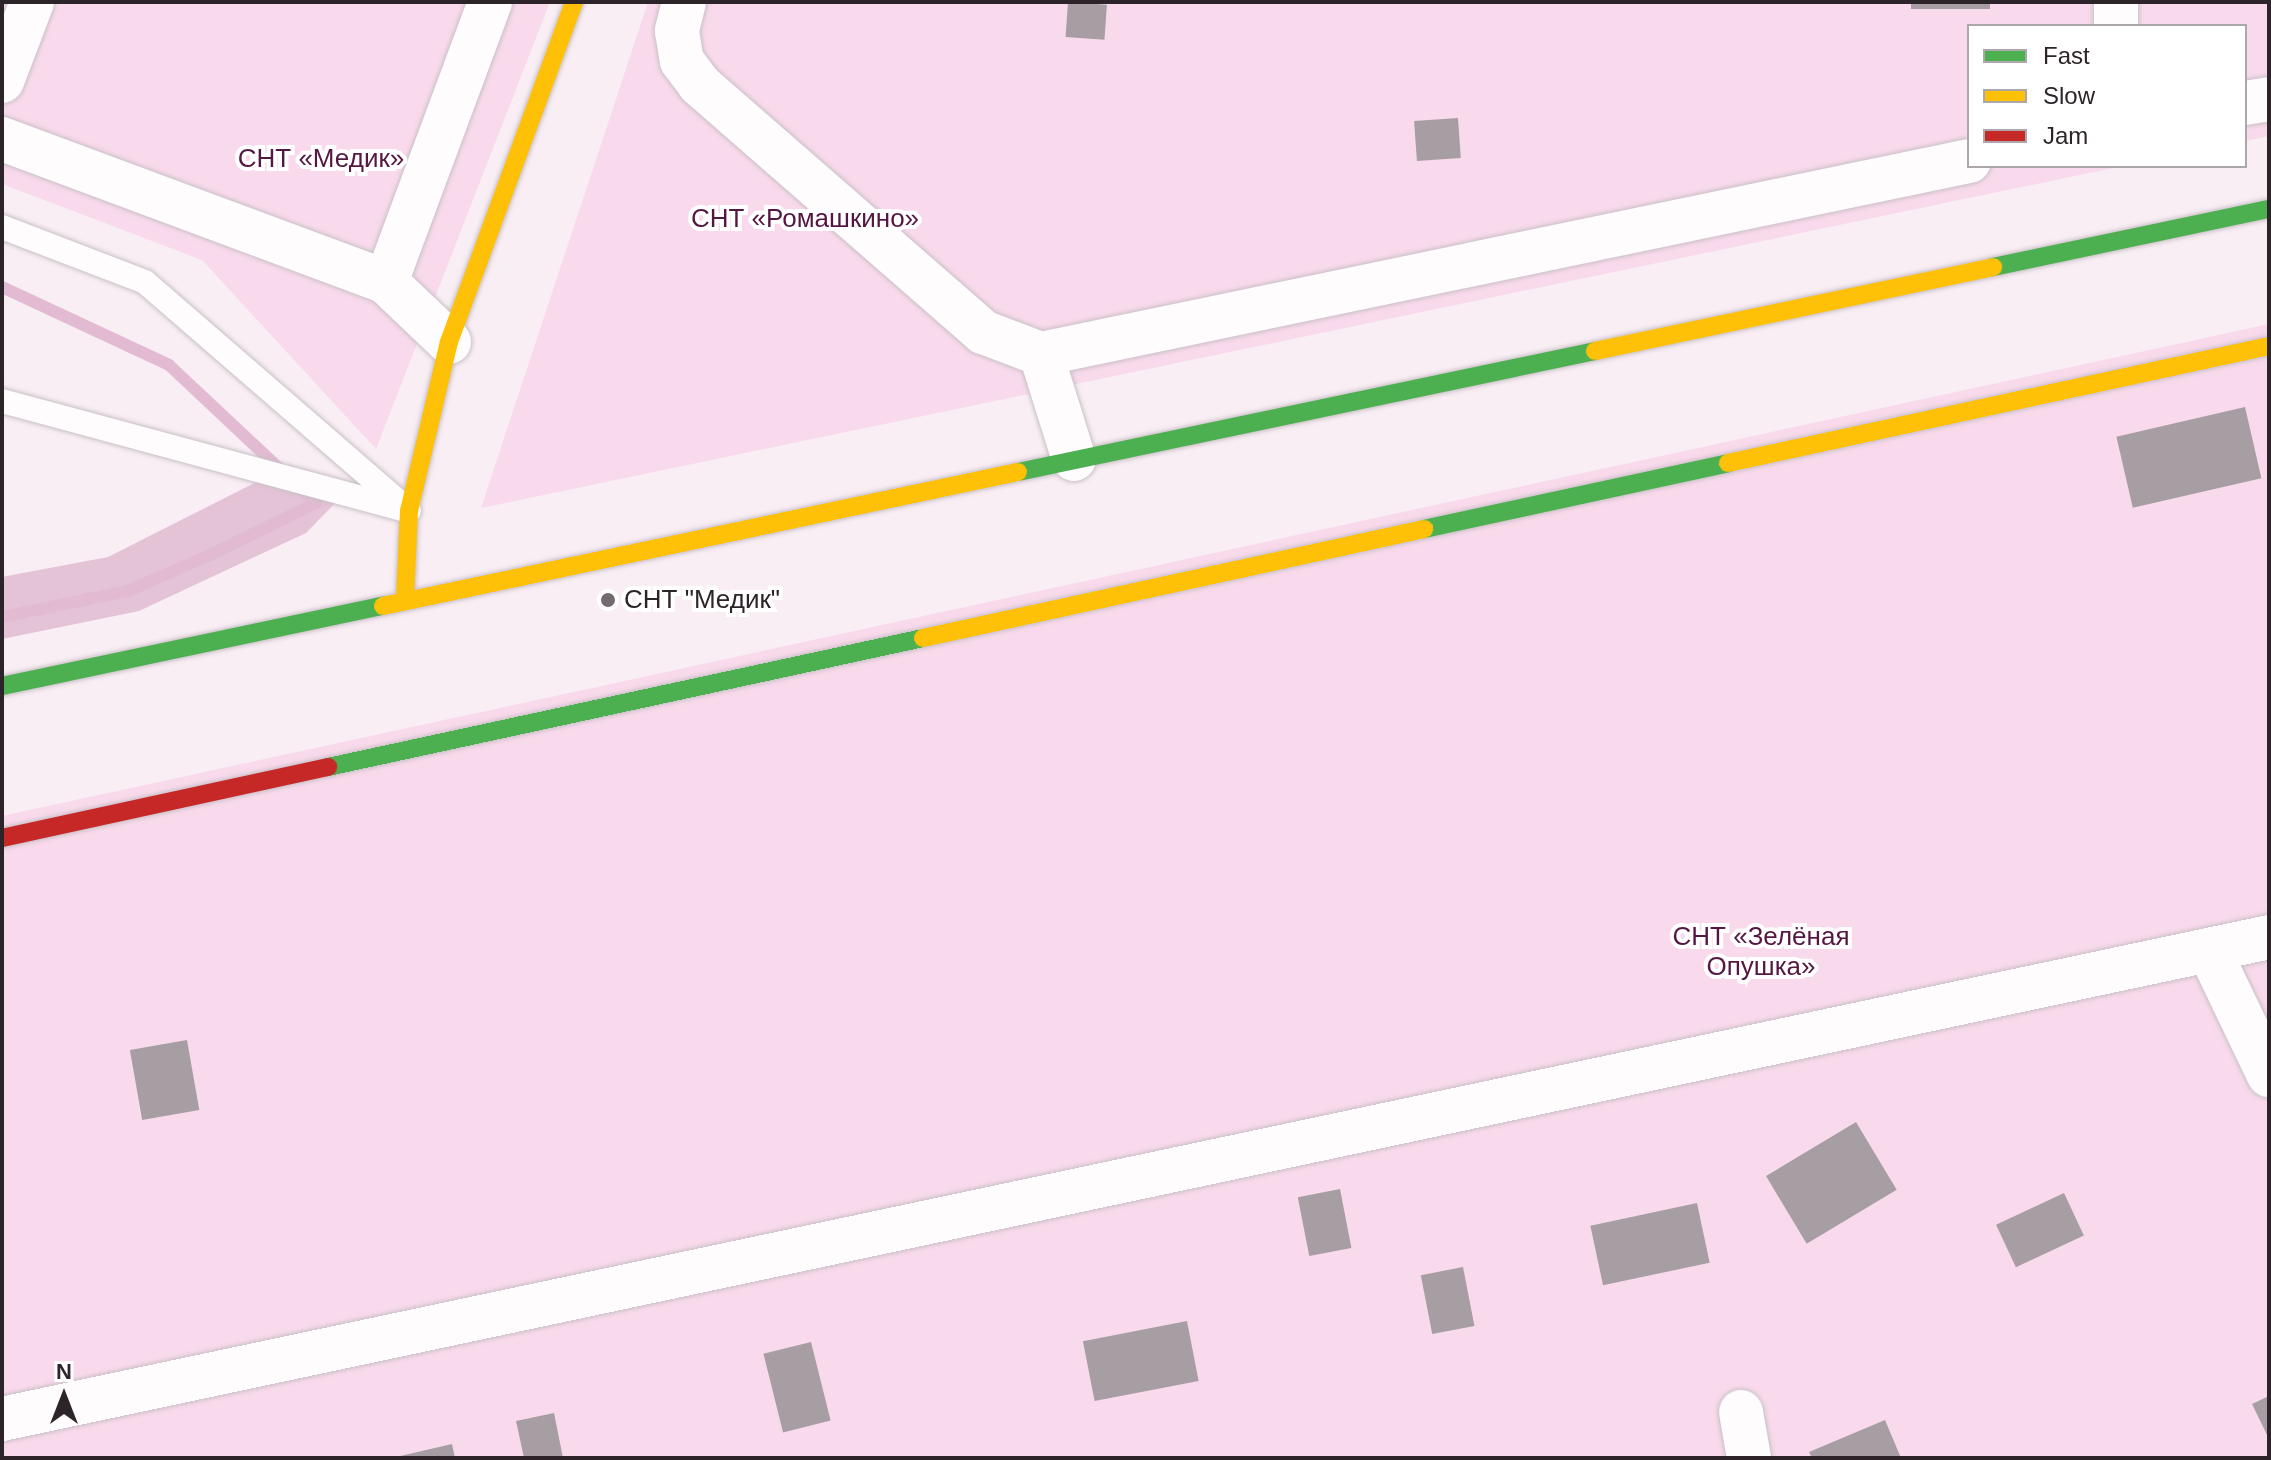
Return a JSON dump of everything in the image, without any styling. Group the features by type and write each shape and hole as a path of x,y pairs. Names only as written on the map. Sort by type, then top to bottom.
{"street":[{"path":"2,81 32,2"},
{"path":"386,282 490,2"},
{"path":"405,599 409,511 449,342 574,2"},
{"path":"684,2 677,31 682,61 700,85 983,332 1041,354 1967,161"},
{"path":"2116,2 2116,24"},
{"path":"2247,103 2269,99"},
{"path":"2,139 386,282 449,342"},
{"path":"2,686 2269,209"},
{"path":"2,838 2269,346"},
{"path":"1041,354 1074,459"},
{"path":"2,1419 2269,937"},
{"path":"2209,950 2269,1075"},
{"path":"1741,1412 1749,1458"}],"lane":[{"path":"2,227 145,282 409,511"},
{"path":"2,401 409,511"}],"green space":[{"name":"СНТ «Медик»","path":"2,2 550,2 376,449 202,260 2,184"},
{"name":"СНТ «Ромашкино»","path":"648,2 2269,2 2269,136 2247,141 2247,24 1967,24 1967,168 2113,168 481,508"},
{"name":"СНТ «Зелёная Опушка»","path":"2269,324 2269,1458 2,1458 2,816"}],"shaded area":[{"path":"290,465 345,493 306,533 139,611 2,639 2,577 108,557"}],"building":[{"path":"1068,2 1107,5 1104,40 1066,37"},
{"path":"1911,2 1990,2 1990,9 1911,9"},
{"path":"1458,118 1461,158 1417,161 1414,121"},
{"path":"2245,407 2261,478 2133,508 2116,437"},
{"path":"187,1040 199,1110 142,1120 130,1050"},
{"path":"1856,1122 1897,1190 1807,1244 1766,1176"},
{"path":"1340,1189 1351,1248 1309,1256 1298,1197"},
{"path":"2064,1193 2084,1236 2016,1267 1996,1225"},
{"path":"1697,1203 1710,1263 1603,1285 1590,1226"},
{"path":"1463,1267 1474,1326 1432,1334 1421,1275"},
{"path":"1187,1321 1199,1381 1095,1401 1083,1341"},
{"path":"811,1342 831,1421 783,1432 763,1354"},
{"path":"2269,1396 2269,1439 2252,1404"},
{"path":"554,1413 563,1458 524,1458 516,1421"},
{"path":"1885,1420 1901,1458 1812,1458 1809,1452"},
{"path":"452,1444 455,1458 396,1458 396,1457"}],"waterway":[{"path":"2,287 169,365 282,471"},
{"path":"2,617 128,591 210,555 316,503 298,486"}],"traffic: fast":[{"path":"1993,267 2269,209"},
{"path":"1018,472 1595,351"},
{"path":"1424,529 1728,463"},
{"path":"2,686 383,606"},
{"path":"328,767 923,638"}],"traffic: slow":[{"path":"405,599 409,511 449,342 574,2"},
{"path":"1595,351 1993,267"},
{"path":"1728,463 2269,346"},
{"path":"383,606 1018,472"},
{"path":"923,638 1424,529"}],"traffic: jam":[{"path":"2,838 328,767"}],"place":[{"name":"СНТ \"Медик\"","path":"608,600"}]}
